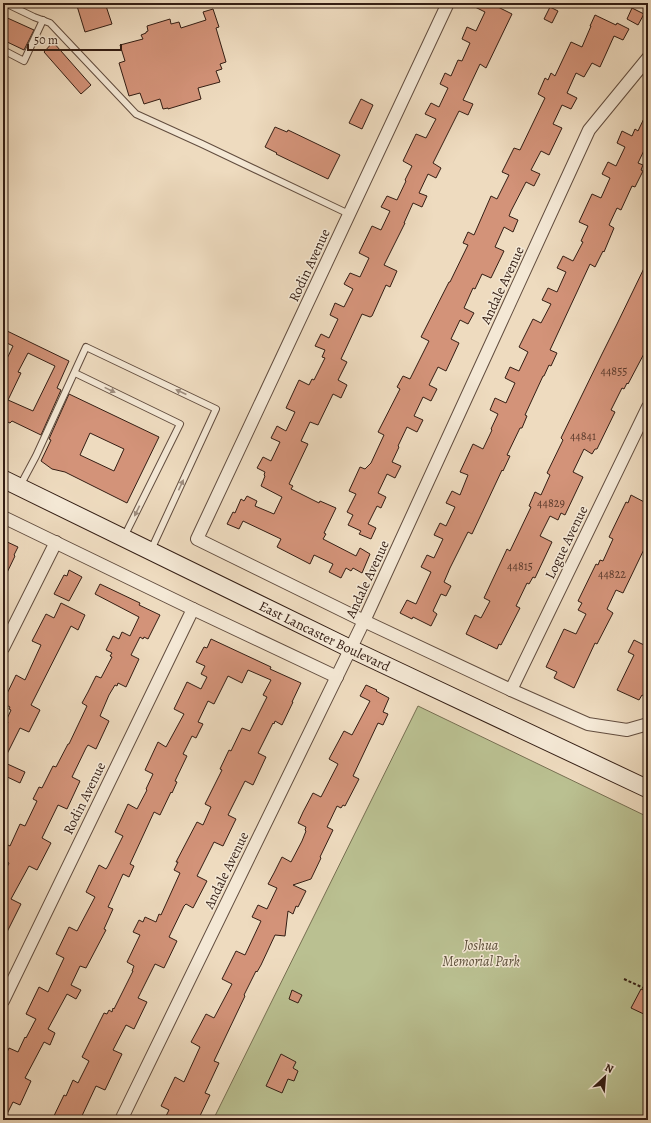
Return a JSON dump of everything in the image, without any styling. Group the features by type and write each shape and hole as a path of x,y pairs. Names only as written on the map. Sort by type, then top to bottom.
{"main road":[{"name":"East Lancaster Boulevard","path":"3,479 350,649 647,786"}],"street":[{"name":"Rodin Avenue","path":"364,621 197,539 448,3"},
{"name":"Andale Avenue","path":"121,1120 364,621 589,130 648,58"},
{"name":"Logue Avenue","path":"511,690 648,407"},
{"path":"3,517 336,677"},
{"path":"3,648 56,542"},
{"name":"Rodin Avenue","path":"3,1001 193,608"},
{"path":"364,621 511,690 588,724 627,730 648,724"}],"lane":[{"path":"5,3 50,23 136,114 349,214"},
{"path":"3,50 24,61 43,20"},
{"path":"20,487 36,456 86,347 216,409 150,551"},
{"path":"75,373 180,424 124,538"}],"path":[{"path":"624,979 648,990"}],"green space":[{"name":"Joshua Memorial Park","path":"418,706 648,817 648,1120 213,1120"}],"building":[{"path":"87,3 105,3 112,24 85,32 77,6"},
{"path":"467,3 490,3 512,14 486,68 480,64 463,100 473,104 468,115 459,111 433,163 441,168 436,178 428,174 419,193 427,196 422,207 413,203 405,223 384,265 397,271 390,287 386,285 372,316 370,317 362,314 341,359 347,362 338,380 347,385 341,398 333,394 318,425 310,422 301,441 308,444 289,484 293,486 291,489 319,503 320,501 336,508 324,533 326,534 323,539 356,556 360,548 370,554 362,573 353,568 351,571 346,568 341,578 329,572 333,564 314,555 310,564 277,547 281,539 243,521 239,529 227,524 233,512 235,513 241,499 244,501 247,496 257,501 255,506 274,514 282,497 261,486 265,472 257,468 263,457 271,461 280,442 271,438 277,426 286,431 295,412 286,408 299,380 309,385 312,379 314,380 325,358 322,357 325,350 315,346 321,334 329,338 338,319 330,315 335,303 344,307 353,289 344,284 350,273 360,277 369,258 359,253 372,226 381,230 390,211 381,207 387,196 397,200 412,166 403,161 416,134 426,138 436,119 425,114 431,103 439,107 448,88 440,84 445,73 451,76 458,60 462,61 470,43 462,39 467,27 476,31 485,12"},
{"path":"550,7 558,11 552,23 544,19"},
{"path":"632,8 644,14 638,25 627,19"},
{"path":"213,9 219,27 216,28 226,62 220,64 222,69 216,71 220,82 198,88 201,99 168,109 163,109 160,99 144,104 140,93 129,96 119,63 125,61 120,45 143,39 141,35 148,31 147,26 170,19 171,24 179,22 181,28 206,20 203,12"},
{"path":"595,15 616,25 617,23 629,29 623,40 614,36 600,67 592,63 584,77 576,73 567,93 577,98 571,109 562,105 553,124 562,128 549,155 541,151 531,170 540,174 534,186 526,182 511,211 509,216 518,220 513,232 504,227 495,247 504,251 491,278 482,274 475,289 473,288 464,308 474,313 468,324 460,320 451,339 459,343 446,371 438,367 429,385 437,389 431,401 423,397 414,416 423,420 417,432 407,427 398,446 399,447 392,462 401,466 395,478 387,474 378,493 386,497 381,508 377,506 368,524 376,528 371,539 359,534 361,531 348,525 353,515 347,512 356,494 349,491 360,467 365,469 371,463 384,435 378,432 400,389 397,387 403,376 410,379 429,341 421,337 468,245 463,243 468,232 474,235 491,196 497,199 509,175 502,172 514,148 520,150 545,98 538,94 545,78 548,80 551,73 555,76 571,42 582,47"},
{"path":"3,16 34,30 24,50 3,40"},
{"path":"53,42 91,85 81,94 44,52"},
{"path":"361,99 373,105 362,129 349,123"},
{"path":"648,110 648,142 638,163 643,165 641,170 643,171 635,187 632,186 621,210 617,208 609,225 614,228 604,252 603,251 595,267 590,264 550,350 557,353 551,366 549,365 543,376 525,415 527,416 522,428 520,428 507,455 510,456 472,534 468,532 444,582 451,586 446,596 441,594 433,611 437,614 431,626 413,617 412,619 400,613 407,600 416,604 431,572 421,567 427,555 434,558 443,539 434,535 440,523 446,526 455,507 446,503 452,491 460,495 468,475 460,472 473,444 483,449 492,430 491,429 498,414 490,410 495,398 506,403 515,383 505,378 510,367 519,371 528,352 519,347 533,319 541,323 551,304 542,300 548,288 557,292 566,272 557,268 563,256 573,261 583,242 581,241 588,226 579,222 592,194 601,198 610,178 602,174 608,162 616,166 625,147 617,143 622,131 632,136 635,129 638,131"},
{"path":"275,127 287,132 288,130 340,155 328,179 276,154 277,153 265,147"},
{"path":"648,260 648,340 645,347 647,348 628,384 627,383 624,389 622,388 611,410 615,412 597,449 595,449 592,454 584,449 573,472 583,477 565,515 561,513 558,520 550,516 540,536 552,542 535,578 533,577 529,584 527,583 516,606 520,608 501,645 499,644 497,649 466,634 475,615 481,618 490,601 484,598 507,549 510,551 531,507 529,506 535,492 541,495 550,475 547,473 563,440 561,438"},
{"path":"3,329 69,361 57,388 61,390 41,435 12,421 10,423 3,420 3,367 13,346 3,341","holes":["28,353 55,366 33,411 8,400 21,373 18,372"]},
{"path":"69,394 159,437 127,503 65,472 52,469 41,461 51,440 49,439","holes":["90,433 124,449 114,471 80,455"]},
{"path":"631,495 648,504 648,541 623,593 616,590 607,609 613,613 597,644 595,643 574,688 554,678 557,672 546,667 564,629 576,634 586,614 578,610 582,603 578,601 596,564 598,565 600,560 603,561 613,539 609,537"},
{"path":"3,540 18,547 3,581"},
{"path":"69,570 82,577 69,601 54,594 64,575 67,576"},
{"path":"100,584 140,603 139,605 160,615 148,639 144,637 143,639 140,637 131,655 139,659 126,687 118,683 109,695 100,716 109,721 96,749 88,745 72,777 80,781 67,809 58,805 42,838 51,843 37,870 29,866 11,899 21,904 3,940 3,876 9,863 3,860 3,856 8,845 10,846 20,824 25,826 37,801 33,799 39,787 42,788 53,766 56,767 69,744 87,706 82,703 96,676 101,678 112,657 110,656 112,653 106,650 113,636 119,639 122,632 130,636 139,617 95,594"},
{"path":"61,603 85,615 78,630 71,626 31,705 40,710 29,732 20,728 3,762 3,733 11,710 9,709 10,707 3,702 16,675 25,680 41,645 32,641 46,614 54,618"},
{"path":"211,639 301,683 293,702 282,725 275,721 274,724 273,723 258,753 266,757 253,785 245,781 228,815 236,819 223,846 214,842 197,876 207,881 193,908 186,904 184,906 169,937 177,941 164,968 155,964 138,998 147,1002 134,1029 126,1025 113,1050 122,1054 105,1090 96,1086 80,1120 52,1120 64,1095 66,1096 73,1080 78,1083 89,1061 82,1057 104,1013 107,1014 109,1010 112,1012 133,971 134,966 127,962 140,935 133,932 139,920 143,922 145,917 156,922 159,914 161,915 180,873 174,870 178,862 176,862 197,822 203,825 211,807 205,804 222,770 220,769 242,728 250,731 267,697 263,695 271,680 248,670 242,683 228,676 214,704 208,701 198,722 203,724 196,738 192,736 183,754 187,756 175,781 177,782 172,793 171,792 160,815 154,812 130,864 134,866 129,877 123,874 108,907 113,909 104,929 106,930 86,968 80,966 71,985 81,990 76,999 67,994 48,1029 55,1033 50,1045 44,1042 25,1078 31,1081 20,1105 13,1102 3,1120 3,1061 9,1048 18,1052 36,1019 26,1014 39,987 48,992 64,958 56,954 69,927 77,931 95,897 86,892 99,865 106,869 123,836 115,832 128,804 137,809 147,790 146,789 153,774 145,770 158,742 166,747 184,714 174,709 187,682 201,689 207,677 201,674 205,666 196,662 204,647 207,648"},
{"path":"634,640 648,647 648,698 642,695 639,700 617,690 634,655 628,652"},
{"path":"366,685 389,698 383,712 388,714 383,725 378,723 353,776 359,779 345,806 343,805 341,808 337,806 327,827 333,830 311,879 293,885 306,891 298,907 296,906 293,914 288,911 285,936 275,935 261,965 257,972 256,971 244,995 245,996 214,1061 219,1063 205,1093 210,1095 198,1120 164,1120 169,1110 161,1106 175,1077 184,1082 200,1047 191,1042 206,1014 214,1018 232,984 222,979 236,951 245,955 261,921 252,917 258,905 267,909 277,888 268,884 282,857 291,862 302,841 306,827 298,823 303,812 313,793 321,797 338,764 329,759 344,731 352,735 370,701 360,696"},
{"path":"3,762 25,772 20,783 3,775"},
{"path":"641,989 648,992 648,1016 631,1008"},
{"path":"292,990 302,995 298,1003 289,999"},
{"path":"281,1054 296,1062 293,1068 298,1071 294,1081 288,1079 282,1093 266,1086"}]}
